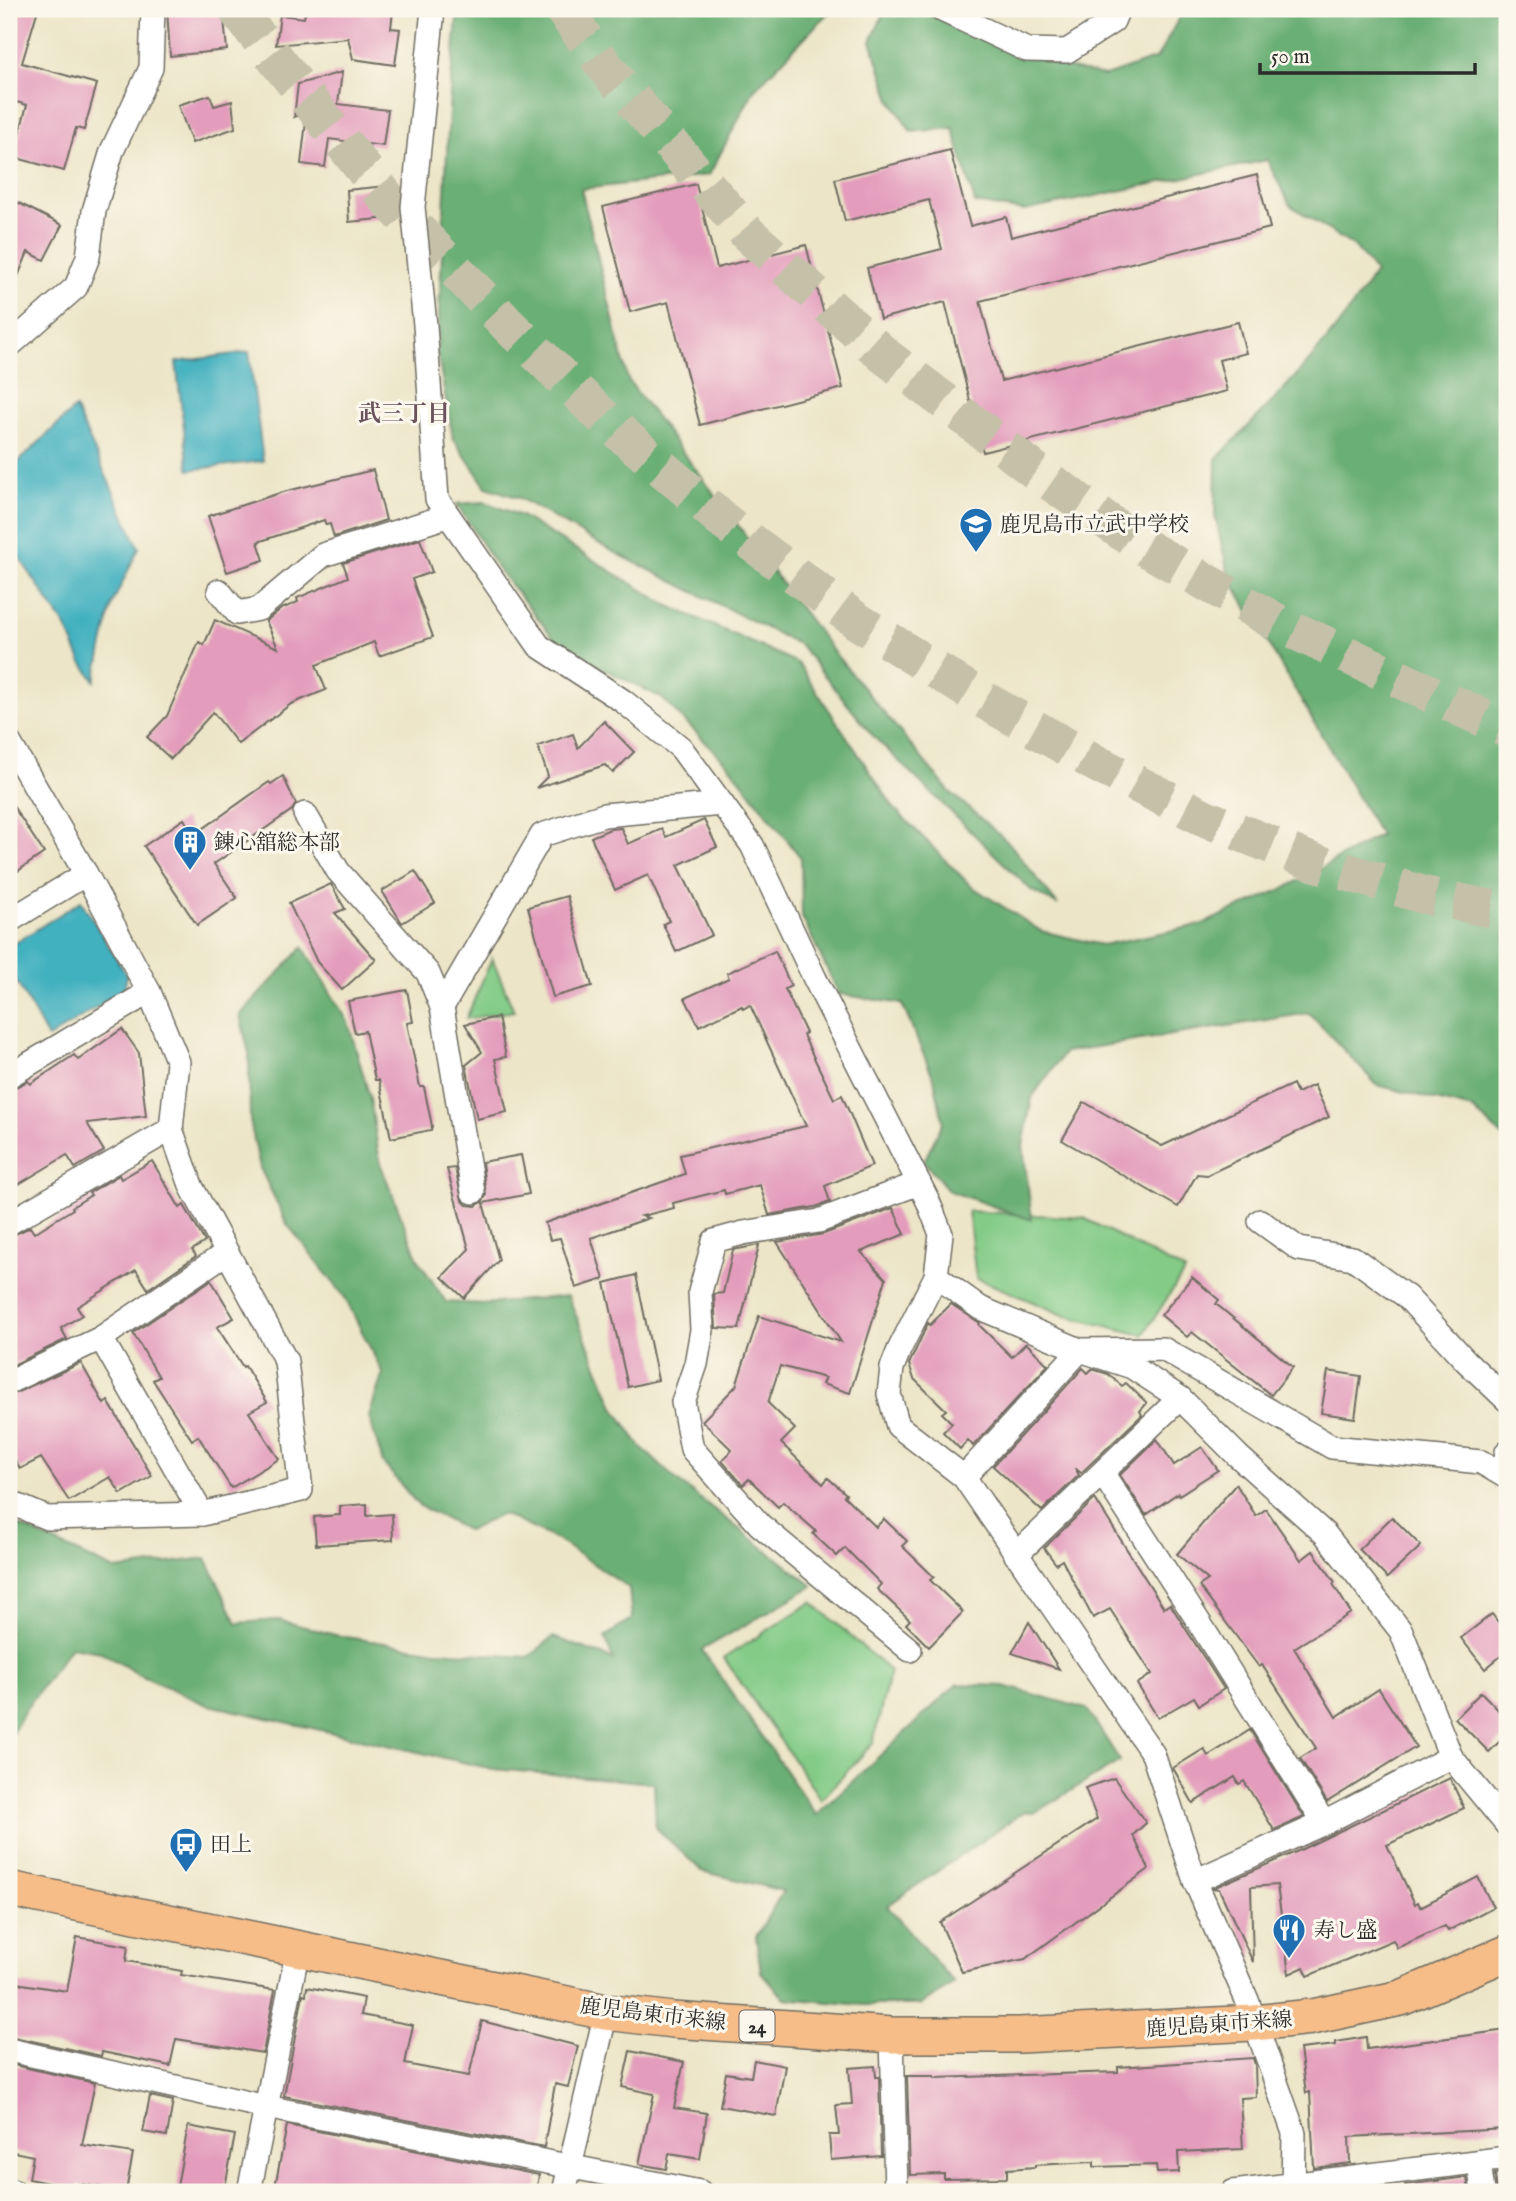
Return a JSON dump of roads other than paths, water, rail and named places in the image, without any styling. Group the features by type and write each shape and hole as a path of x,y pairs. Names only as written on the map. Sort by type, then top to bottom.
{"main road":[{"name":"鹿児島東市来線","path":"9,1889 606,2012 673,2020 892,2035 1020,2035 1312,2017 1401,1998 1507,1953"}],"street":[{"path":"9,346 76,287 88,257 94,211 112,151 151,68 153,9"},
{"path":"433,9 413,207 425,325 437,499 539,646 623,701 681,748 752,845 815,979 919,1183 941,1234 936,1276 892,1368 889,1394 898,1426 964,1477 1153,1754 1195,1881 1247,2000 1294,2133 1294,2189"},
{"path":"940,9 1027,50 1066,51 1113,21 1118,9"},
{"path":"219,591 237,613 258,610 323,555 447,516"},
{"path":"9,742 86,874 149,992 178,1062 171,1129 192,1188 286,1361 301,1490 202,1514 47,1518 9,1502"},
{"path":"442,1007 542,835 604,815 722,804"},
{"path":"304,814 338,870 428,974 442,1007 473,1192"},
{"path":"9,921 86,874"},
{"path":"9,1076 149,992"},
{"path":"9,1223 171,1129"},
{"path":"910,1650 760,1525 692,1449 684,1402 696,1364 702,1330 700,1292 714,1241 743,1233 819,1221 919,1183"},
{"path":"1260,1221 1299,1249 1353,1258 1407,1297 1466,1361 1507,1400"},
{"path":"9,1382 102,1338 226,1253"},
{"path":"936,1276 980,1308 1080,1350 1132,1367 1180,1398 1238,1456 1325,1534 1401,1631 1451,1756 1507,1825"},
{"path":"102,1338 202,1514"},
{"path":"964,1477 1080,1350 1163,1349 1332,1447 1481,1462 1503,1475 1507,1452"},
{"path":"1016,1555 1180,1398"},
{"path":"1103,1474 1324,1823"},
{"path":"1195,1881 1324,1823 1451,1756"},
{"path":"249,2192 299,1949"},
{"path":"564,2192 606,2012"},
{"path":"892,2035 896,2192"},
{"path":"9,2050 266,2108 699,2192"},
{"path":"1233,2192 1294,2189 1507,2158"},
{"path":"1479,2162 1483,2192"},
{"path":"9,2190 15,2192"}],"water":[{"path":"249,352 263,461 189,470 176,362"},
{"path":"75,408 139,548 112,604 95,681 81,661 66,627 9,542 9,471"},
{"path":"81,901 127,976 124,990 48,1038 9,968 9,947"}],"tunnel":[{"path":"236,9 390,202 511,328 610,424 731,527 857,621 984,700 1097,764 1205,818 1313,862 1424,895 1507,912"},
{"path":"563,9 609,72 749,235 885,356 1042,476 1144,547 1278,623 1507,729"}],"place":[{"name":"鹿児島市立武中学校","path":"976,554"},
{"name":"錬心舘総本部","path":"190,872"},
{"name":"田上","path":"186,1874"},
{"name":"寿し盛","path":"1289,1960"}],"district":[{"name":"武三丁目","path":"404,413"}]}
